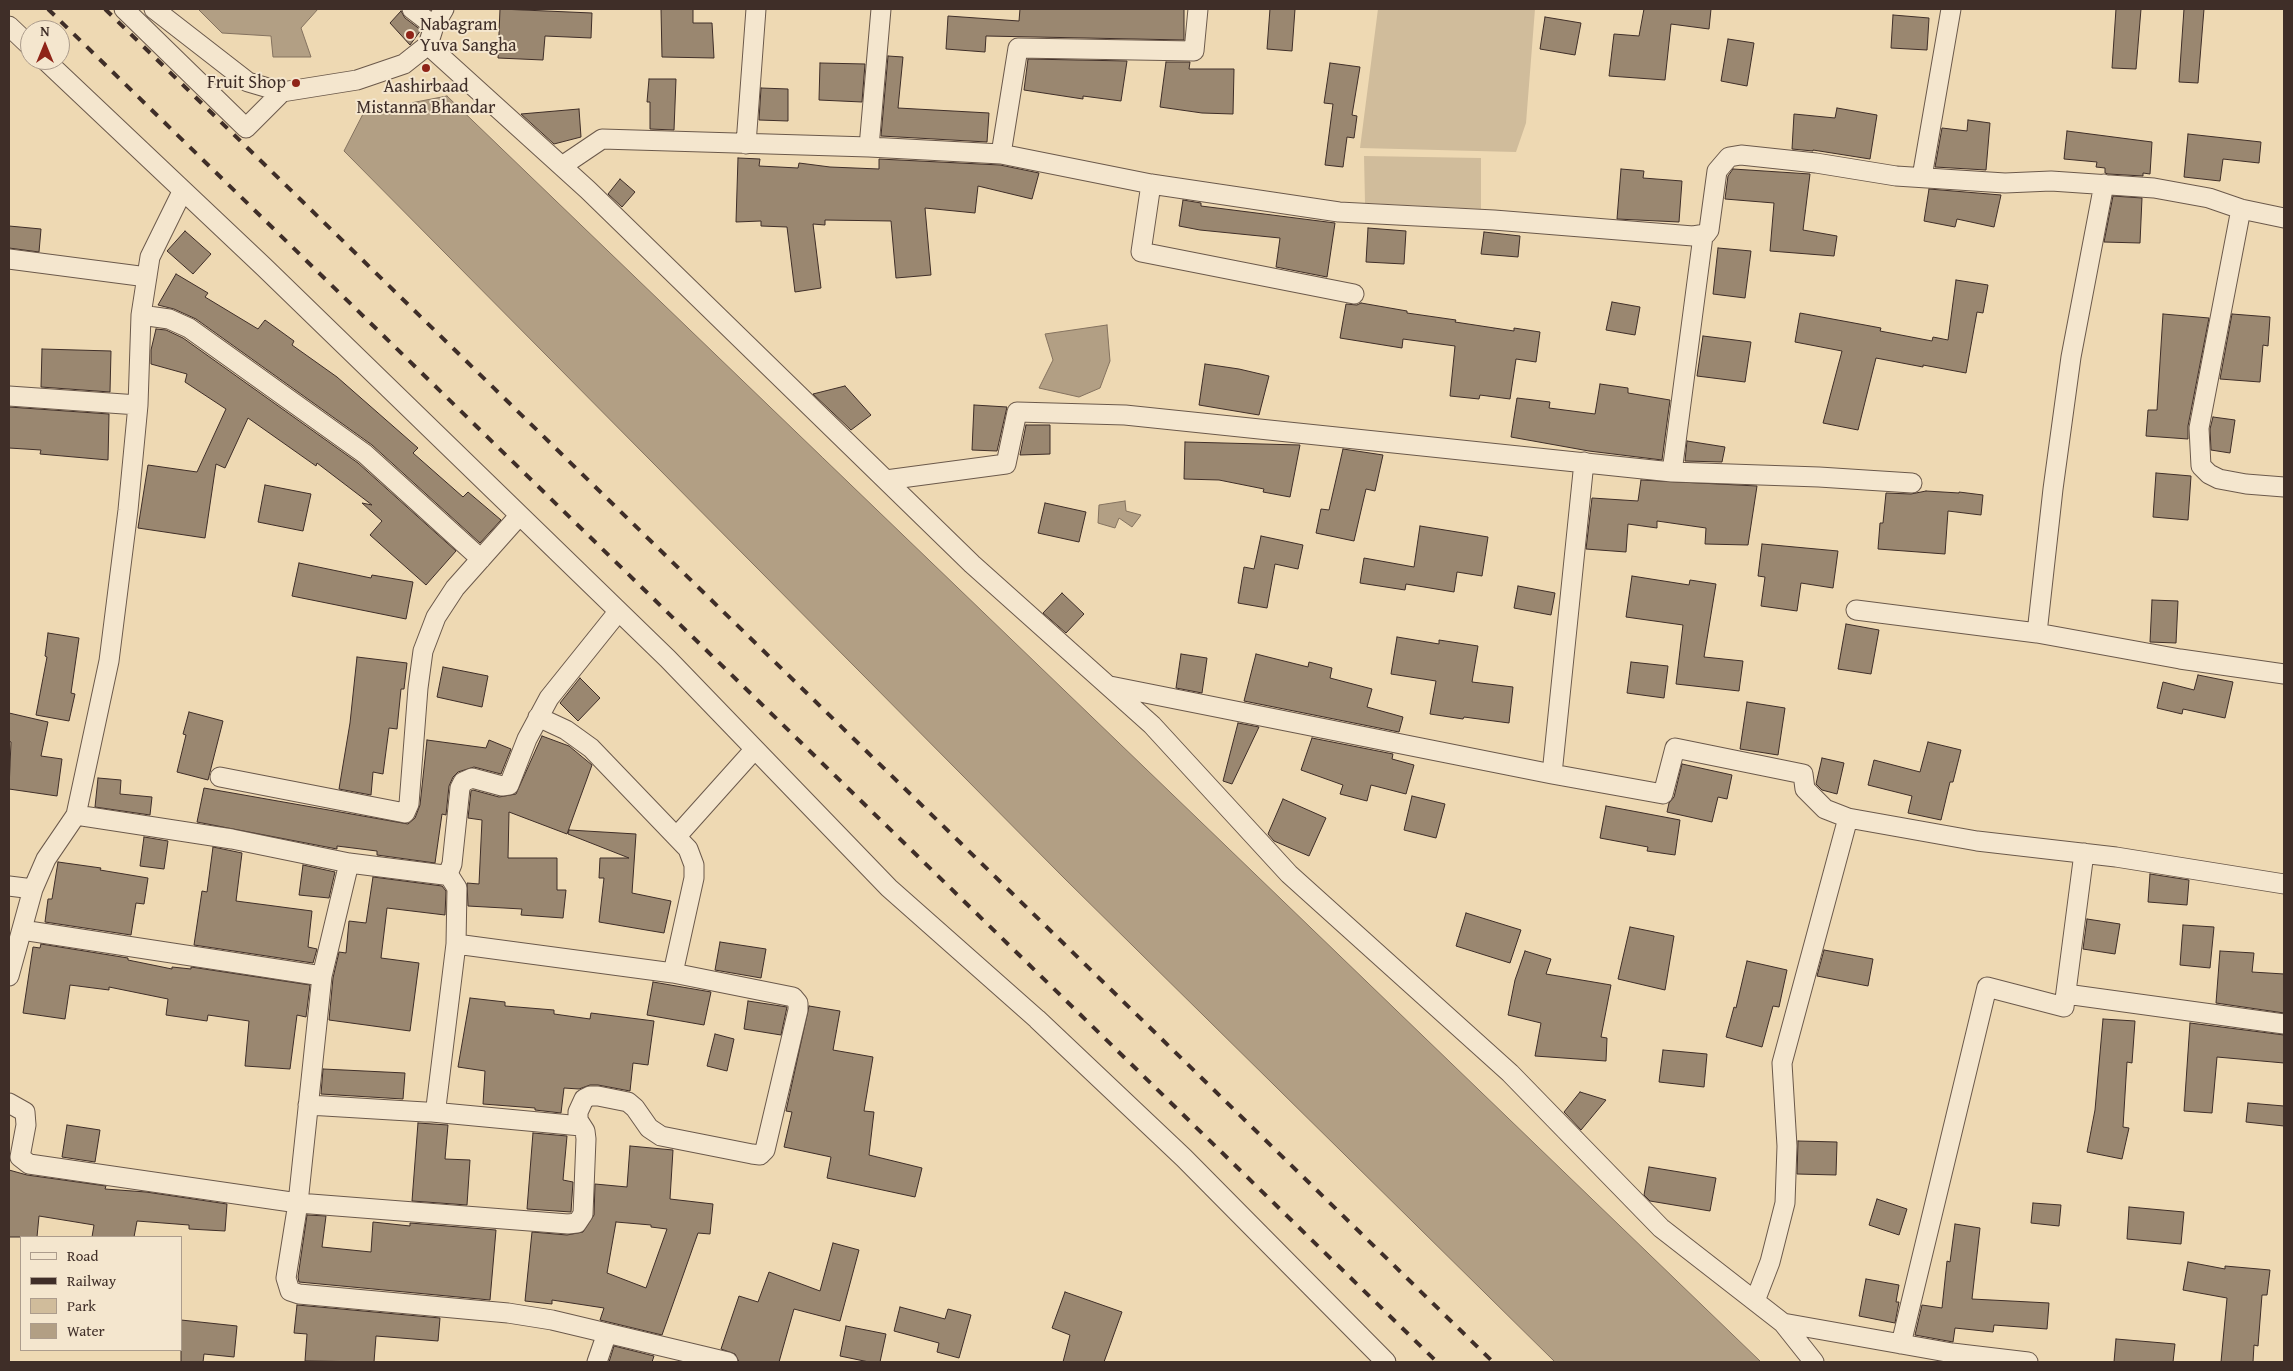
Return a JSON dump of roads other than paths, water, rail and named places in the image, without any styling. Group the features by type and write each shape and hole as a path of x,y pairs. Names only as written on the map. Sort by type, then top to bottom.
{"street":[{"path":"124,9 246,128 282,92"},
{"path":"154,9 248,82 282,92 357,80 404,64 428,45 434,26 444,9"},
{"path":"412,9 434,26"},
{"path":"746,144 756,9"},
{"path":"870,147 881,9"},
{"path":"1002,154 1018,48 1194,51 1198,9"},
{"path":"1922,177 1951,9"},
{"path":"9,26 20,36"},
{"path":"428,45 562,166 972,564 1152,725 1289,874 1510,1073 1661,1228 1783,1323 1814,1362"},
{"path":"55,70 182,192 264,267 668,659 889,888 1036,1018 1184,1158 1385,1362"},
{"path":"562,166 602,139 870,147 1002,154 1151,184 1339,212 1494,220 1703,236"},
{"path":"1672,472 1703,236 1709,230 1712,218 1717,171 1729,157 1741,156 1806,162 1896,176 2005,183 2051,181 2154,188 2209,198 2241,209 2284,218"},
{"path":"1151,184 1140,252 1354,294"},
{"path":"2037,633 2053,489 2071,357 2104,184"},
{"path":"9,976 33,889 46,859 76,815 109,661 128,510 138,405 141,315 150,257 182,192"},
{"path":"2241,209 2199,428 2201,466 2209,474 2219,479 2246,484 2284,487"},
{"path":"9,259 147,277"},
{"path":"141,315 169,319 189,328 365,454 481,559"},
{"path":"9,396 138,405"},
{"path":"886,480 1006,464 1017,412 1125,415 1672,472 1819,477 1912,483"},
{"path":"1552,774 1584,462"},
{"path":"220,777 405,813 409,804 418,688 423,651 436,617 454,588 519,516"},
{"path":"1856,610 2037,633 2180,659 2284,674"},
{"path":"448,874 452,864 460,788 463,782 472,778 502,786 510,785 538,717 566,675 618,612"},
{"path":"1110,686 1552,774 1663,794 1675,748 1803,774 1805,789 1826,809 1848,818 1977,841 2084,854 2284,884"},
{"path":"538,717 566,730 591,748 677,836 688,850 694,865 694,878 672,973"},
{"path":"677,836 754,750"},
{"path":"76,815 232,839 349,863 448,874 458,888 456,944 439,1102 432,1112"},
{"path":"1755,1301 1770,1262 1785,1203 1788,1146 1782,1063 1848,818"},
{"path":"1901,1344 1987,987 2064,1007 2084,854"},
{"path":"349,863 322,976 298,1203 286,1278 290,1291 299,1294 508,1313 552,1320 728,1362"},
{"path":"9,886 33,889"},
{"path":"22,930 322,976"},
{"path":"9,1103 25,1112 26,1125 20,1157 28,1164 298,1203 577,1223 582,1214 586,1139 585,1131 578,1120 580,1105 590,1096 628,1102 635,1108 649,1128 662,1136 752,1154 760,1155 765,1150 798,1010 798,1003 793,997 672,973 456,944"},
{"path":"2066,994 2284,1024"},
{"path":"308,1105 432,1112 581,1126"},
{"path":"1783,1323 1952,1354 2028,1362"},
{"path":"597,1362 607,1333"}],"water":[{"path":"198,9 318,9 301,28 311,57 273,57 271,36 222,33"},
{"path":"447,96 1761,1362 1555,1362 1065,879 344,151 364,112"},
{"path":"1107,325 1110,361 1100,388 1079,397 1039,388 1053,360 1045,334"},
{"path":"1125,501 1126,511 1141,515 1132,527 1119,518 1115,528 1098,523 1099,505"}],"railway":[{"path":"48,9 1437,1362"},
{"path":"105,9 1493,1362"}],"place":[{"name":"Nabagram Yuva Sangha","path":"410,35"},
{"name":"Aashirbaad Mistanna Bhandar","path":"426,68"},
{"name":"Fruit Shop","path":"296,83"}]}
